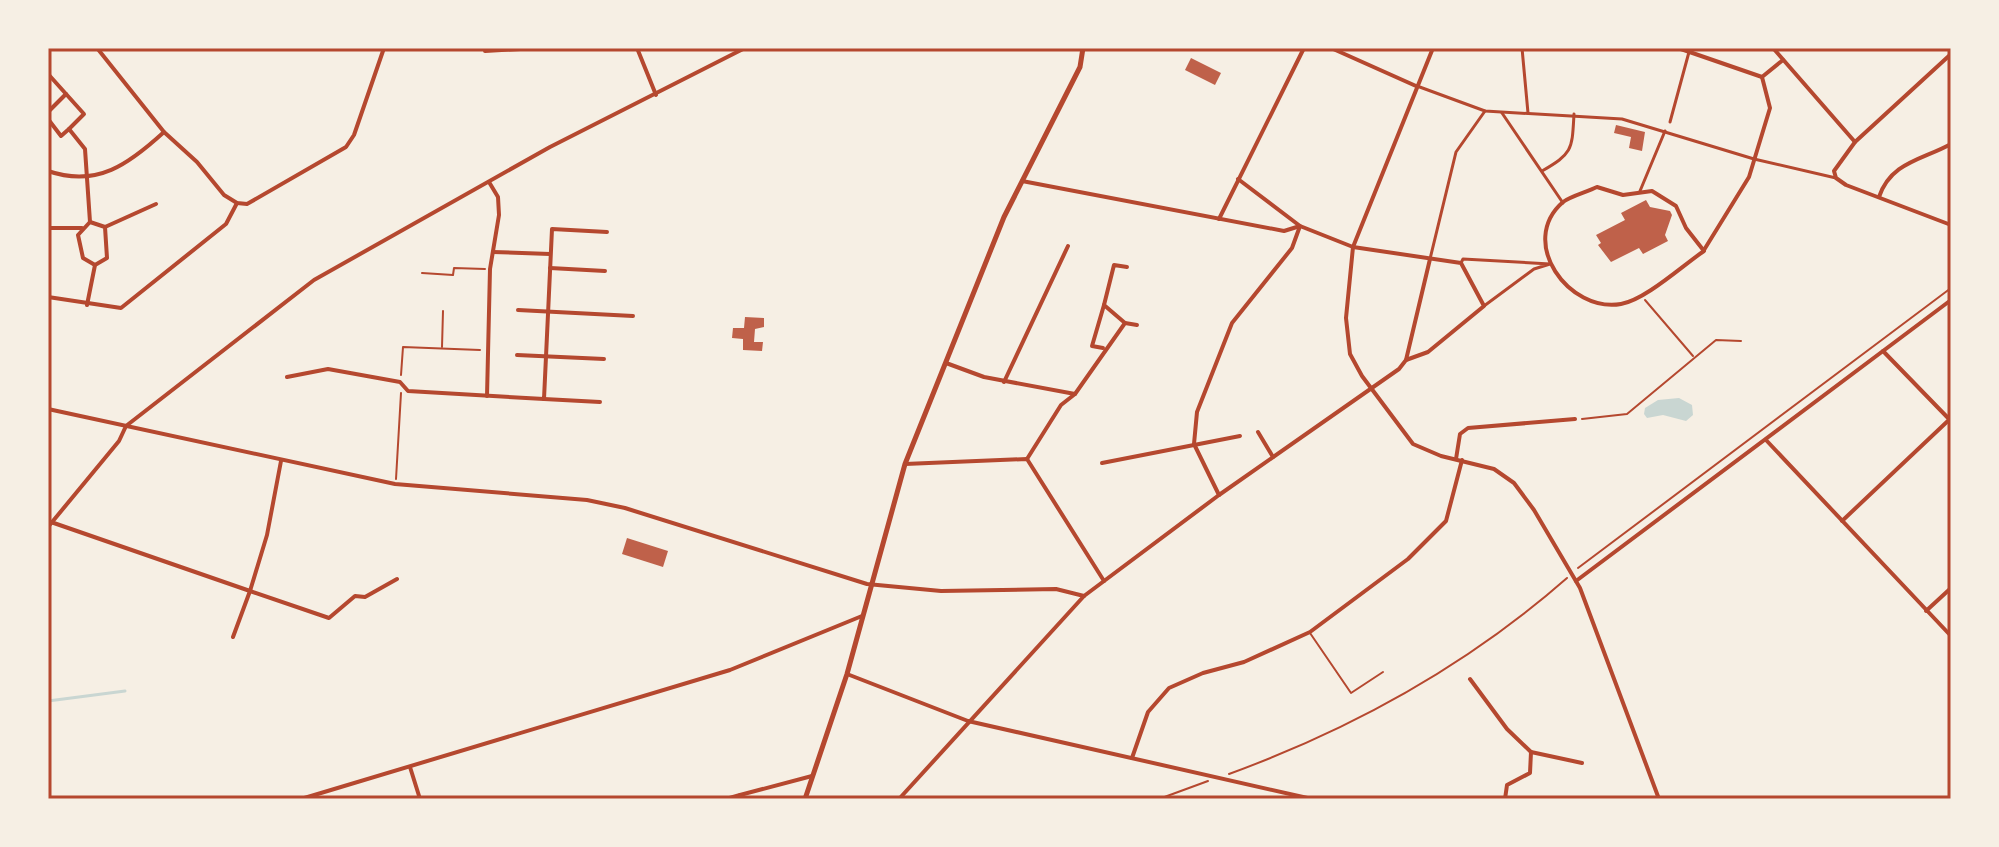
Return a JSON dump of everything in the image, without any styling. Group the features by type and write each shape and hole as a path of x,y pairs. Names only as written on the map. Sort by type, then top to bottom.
{"street":[{"path":"97,48 164,132 197,162 224,195 237,203 259,200 346,147 354,135 384,48"},
{"path":"485,48 485,51 537,48"},
{"path":"637,48 656,95"},
{"path":"48,527 119,441 126,426 314,280 489,181 745,48"},
{"path":"805,799 847,674 905,464 1004,217 1080,67 1083,48"},
{"path":"1219,219 1304,48"},
{"path":"1331,48 1416,86 1485,111 1622,119 1754,159 1836,178 1951,225"},
{"path":"1433,48 1353,247 1346,318 1350,354 1370,389 1413,444 1429,453 1494,469 1514,483 1576,581 1659,799"},
{"path":"1522,48 1528,113"},
{"path":"1678,48 1762,77"},
{"path":"1773,48 1855,142"},
{"path":"1836,178 1835,167 1855,142 1951,55 1943,48"},
{"path":"1640,193 1669,124 1689,52"},
{"path":"1762,77 1783,60"},
{"path":"48,119 61,136 84,114 49,75"},
{"path":"1704,251 1686,228 1676,206 1652,191 1623,195 1597,187 1563,203 1547,228 1550,264 1562,284 1598,305 1623,304 1704,251 1749,177 1770,108 1762,77"},
{"path":"48,112 66,94"},
{"path":"1406,360 1456,152 1485,111"},
{"path":"1502,113 1563,203"},
{"path":"1542,171 1567,156 1572,147 1574,114"},
{"path":"69,129 85,149 90,222"},
{"path":"48,171 88,177 123,166 164,132"},
{"path":"1879,197 1884,183 1895,171 1951,144"},
{"path":"1238,179 1300,226 1353,247 1461,263"},
{"path":"487,396 490,269 499,206 489,181"},
{"path":"1022,181 1284,231 1300,226"},
{"path":"48,297 112,309 130,303 226,224 237,203"},
{"path":"90,222 105,227 156,204"},
{"path":"90,222 78,235 83,258 95,265"},
{"path":"1219,495 1194,444 1197,412 1232,323 1292,248 1300,226"},
{"path":"87,305 95,265 107,258 109,252 105,227"},
{"path":"51,228 82,228"},
{"path":"544,399 552,229 607,232"},
{"path":"1004,382 1068,246"},
{"path":"493,252 550,254"},
{"path":"1461,263 1463,259 1550,264"},
{"path":"1461,263 1484,306"},
{"path":"899,799 1084,596 1406,360 1428,352 1534,269 1550,264"},
{"path":"1104,349 1092,346 1114,265 1127,267"},
{"path":"550,268 605,271"},
{"path":"1576,581 1951,300"},
{"path":"1104,305 1125,323 1137,325"},
{"path":"518,310 633,316"},
{"path":"1027,459 1061,405 1075,394 1125,323"},
{"path":"1842,521 1950,419 1883,351"},
{"path":"517,355 604,359"},
{"path":"946,363 1004,382 1075,394"},
{"path":"287,377 328,369 400,382 408,391 600,402"},
{"path":"48,409 395,484 587,500 625,508 873,585 941,591 1056,589 1084,596"},
{"path":"1132,758 1148,712 1169,688 1203,673 1244,662 1310,632 1408,559 1446,521 1459,460 1460,434 1468,428 1575,419"},
{"path":"1258,432 1274,457"},
{"path":"1102,463 1240,436"},
{"path":"1765,440 1951,636"},
{"path":"905,464 1027,459"},
{"path":"1027,459 1104,581"},
{"path":"233,637 267,535 281,461"},
{"path":"51,521 329,618 355,596 365,597 397,579"},
{"path":"1926,611 1951,588"},
{"path":"301,799 730,670 864,615"},
{"path":"847,674 968,721 1312,799"},
{"path":"1470,679 1507,729 1531,752 1582,763"},
{"path":"1505,799 1507,785 1530,773 1533,764 1531,752"},
{"path":"410,767 420,799"},
{"path":"726,799 812,776"}],"lane":[{"path":"1310,632 1351,693 1383,672"}],"path":[{"path":"422,273 453,275 454,268 490,269"},
{"path":"1159,799 1300,748 1387,705 1472,650 1951,288"},
{"path":"1646,302 1694,356"},
{"path":"442,348 443,311"},
{"path":"1575,419 1613,418 1627,414 1716,340 1741,341"},
{"path":"395,484 403,347 489,351"}],"shaded area":[{"path":"1679,398 1692,405 1693,415 1686,421 1663,415 1647,418 1644,414 1645,408 1658,400"}],"building":[{"path":"1191,58 1221,73 1215,85 1185,70"},
{"path":"1616,125 1645,132 1642,151 1629,148 1631,137 1614,133"},
{"path":"1646,200 1650,207 1670,211 1672,215 1665,235 1668,241 1643,254 1639,248 1611,262 1598,245 1601,243 1596,235 1625,220 1621,213"},
{"path":"745,317 764,318 764,327 755,329 754,342 763,342 762,351 743,350 743,339 732,338 733,328 744,328"},
{"path":"627,538 668,551 663,567 622,554"}],"waterway":[{"path":"48,701 125,691"}]}
